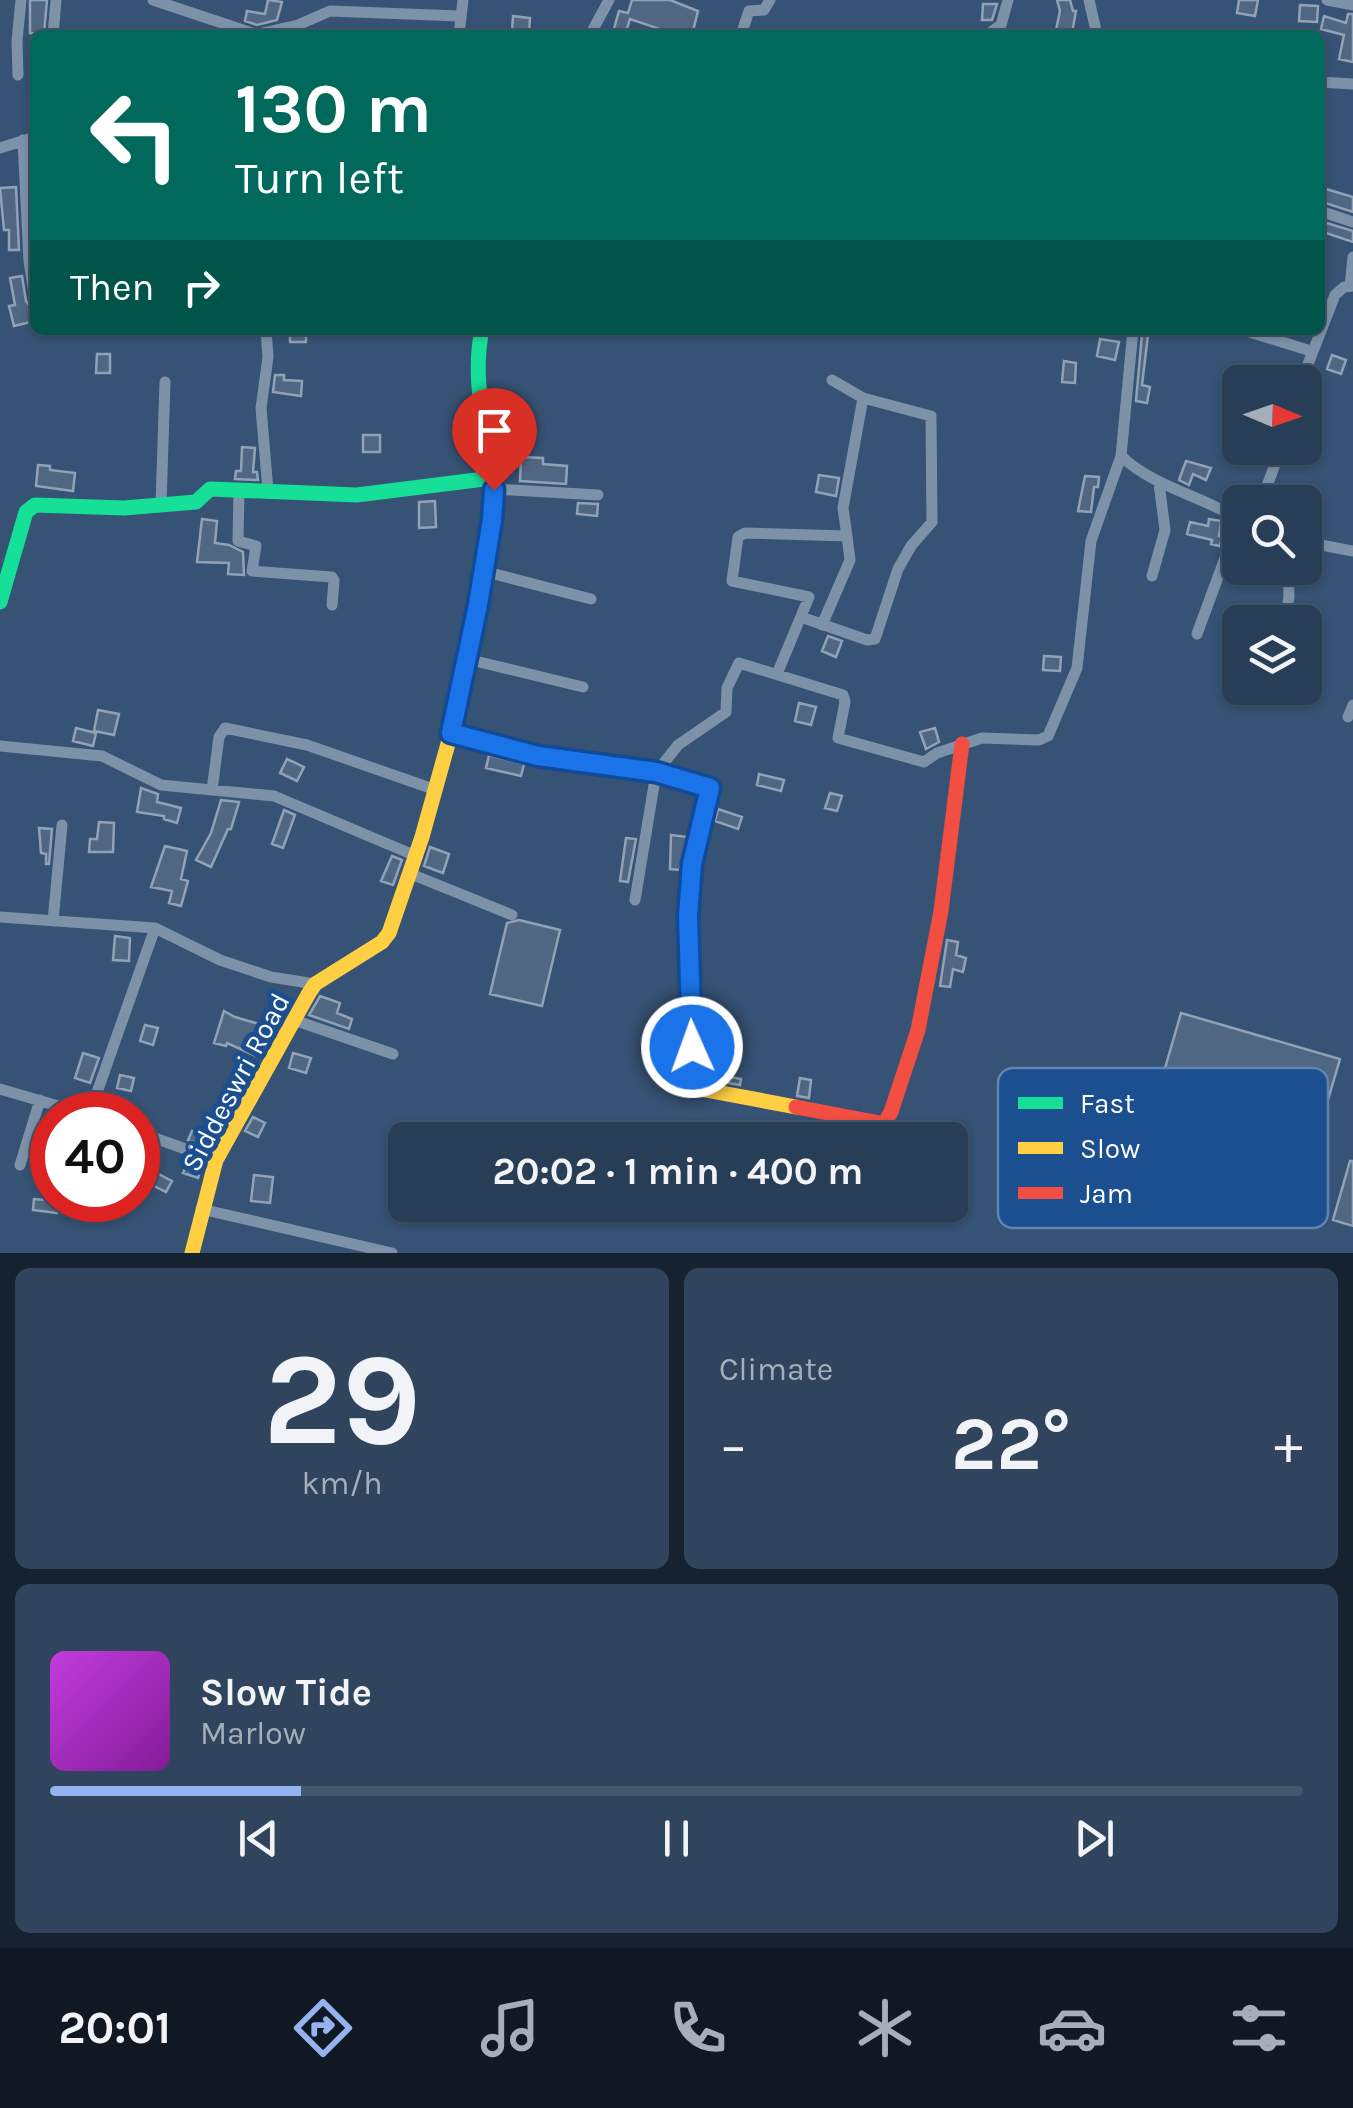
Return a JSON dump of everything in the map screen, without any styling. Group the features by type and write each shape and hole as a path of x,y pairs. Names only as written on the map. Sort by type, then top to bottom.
{"street":[{"path":"18,75 16,41 21,0"},
{"path":"53,30 56,0"},
{"path":"152,0 243,30"},
{"path":"459,30 463,0"},
{"path":"593,30 609,0"},
{"path":"743,30 749,12 764,10 770,0"},
{"path":"994,30 1001,25 1008,0"},
{"path":"1090,0 1097,30"},
{"path":"1328,0 1353,5"},
{"path":"278,30 330,11 459,16"},
{"path":"1325,82 1353,84"},
{"path":"0,148 29,139 30,268"},
{"path":"1325,213 1353,222"},
{"path":"1325,319 1335,295 1352,286 1353,257"},
{"path":"266,335 268,357 261,408 268,491"},
{"name":"Siddeswri Road","path":"192,1253 216,1160 294,1020 316,984 386,938 416,856 451,733 483,571 493,484 475,382 476,335"},
{"path":"635,900 656,772 678,745 726,712 726,688 740,663 845,696 836,733 841,739 924,762 962,744 989,738 1039,740 1048,736 1078,660 1091,541 1121,456 1133,335"},
{"path":"1259,335 1312,351"},
{"path":"1307,365 1319,335"},
{"path":"801,617 867,640 875,639 898,569 910,546 932,522 932,416 863,398 832,380"},
{"path":"161,505 165,382"},
{"path":"822,624 850,560 843,512 863,398"},
{"path":"1121,456 1159,483 1222,508"},
{"path":"1152,576 1165,534 1159,483"},
{"path":"0,602 29,508 42,504 124,508 196,502 210,489 357,494 493,484 598,495"},
{"path":"239,490 238,541 256,546 252,571 332,577 332,605"},
{"path":"777,674 809,600 807,596 732,582 738,537 742,533 847,536"},
{"path":"1322,545 1353,551"},
{"path":"1197,634 1222,568"},
{"path":"483,571 592,599"},
{"path":"467,658 583,686"},
{"path":"212,790 219,737 225,728 296,742 436,790"},
{"path":"451,733 538,756 656,772 706,785 711,793 692,864 688,916 695,1088 880,1123 891,1112 920,1018 945,887 962,744"},
{"path":"0,746 102,756 155,784 274,796 416,856"},
{"path":"52,920 62,826"},
{"path":"410,874 512,916"},
{"path":"0,917 154,928 220,960 271,977 316,984"},
{"path":"97,1092 154,928"},
{"path":"294,1020 394,1054"},
{"path":"0,1088 30,1097"},
{"path":"20,1165 30,1132"},
{"path":"160,1140 216,1160"},
{"path":"202,1209 392,1253"}],"building":[{"path":"30,0 47,0 44,30 30,30"},
{"path":"268,0 282,2 277,20 257,25 245,21 247,11 265,14"},
{"path":"632,0 670,0 698,11 693,30 663,30 630,19 627,30 614,30 619,11 628,13"},
{"path":"1057,0 1070,0 1076,11 1073,30 1056,30 1060,11"},
{"path":"1239,0 1258,0 1255,16 1237,13"},
{"path":"983,4 997,4 992,20 982,20"},
{"path":"1300,5 1318,6 1317,22 1299,21"},
{"path":"1348,14 1353,14 1353,62 1339,59 1344,35 1321,29 1324,16 1346,23"},
{"path":"513,16 530,18 529,30 512,30"},
{"path":"16,187 19,250 9,250 0,188"},
{"path":"1326,189 1353,197 1353,212 1325,203"},
{"path":"1325,223 1353,231 1353,242 1325,233"},
{"path":"22,276 30,322 14,326 9,306 15,305 10,278"},
{"path":"290,335 306,335 306,342 290,342"},
{"path":"1142,335 1148,335 1142,385 1150,387 1147,403 1136,401"},
{"path":"1100,339 1119,342 1115,360 1097,356"},
{"path":"97,354 110,354 110,373 96,373"},
{"path":"1332,355 1346,360 1341,374 1327,369"},
{"path":"1064,361 1076,363 1075,383 1062,382"},
{"path":"275,375 302,381 301,396 273,392"},
{"path":"363,435 380,435 380,452 363,452"},
{"path":"242,447 255,448 253,472 257,472 258,480 235,479 236,471 241,471"},
{"path":"521,457 543,458 543,464 567,466 566,484 520,481"},
{"path":"1186,461 1211,468 1206,480 1193,474 1189,485 1179,480"},
{"path":"38,465 75,473 73,491 36,486"},
{"path":"819,475 839,478 836,496 816,492"},
{"path":"1085,476 1099,477 1091,512 1078,511"},
{"path":"435,501 436,527 419,528 419,502"},
{"path":"578,503 598,504 597,516 577,514"},
{"path":"202,519 217,521 215,543 243,552 244,575 228,574 229,563 197,562"},
{"path":"1209,519 1221,521 1219,546 1211,544 1212,540 1187,534 1190,522 1208,526"},
{"path":"828,636 842,641 836,657 822,651"},
{"path":"1044,656 1061,657 1060,671 1043,670"},
{"path":"799,703 816,707 811,725 795,721"},
{"path":"98,710 119,714 114,735 94,731"},
{"path":"76,728 96,733 93,746 73,741"},
{"path":"935,728 939,742 926,749 920,732"},
{"path":"489,755 524,764 521,776 486,768"},
{"path":"287,759 304,767 297,781 280,773"},
{"path":"759,774 784,780 781,791 757,785"},
{"path":"141,788 158,794 157,802 181,808 177,823 164,816 137,812"},
{"path":"830,793 842,796 837,811 825,808"},
{"path":"221,800 239,802 231,829 211,867 196,860 211,833"},
{"path":"718,809 742,817 738,829 715,821"},
{"path":"284,810 295,815 283,848 272,844"},
{"path":"99,822 114,823 113,852 89,852 90,839 97,839"},
{"path":"39,828 52,829 49,864 46,854 41,853"},
{"path":"671,835 688,837 680,870 670,869"},
{"path":"626,838 636,839 628,882 620,881"},
{"path":"165,846 187,851 181,879 188,881 181,906 169,903 172,891 151,887"},
{"path":"430,847 449,854 443,873 424,866"},
{"path":"392,856 402,860 393,885 381,881"},
{"path":"519,920 560,930 542,1006 490,994 507,923"},
{"path":"115,936 130,938 129,961 113,960"},
{"path":"947,940 958,942 956,955 966,958 963,972 953,969 950,987 940,986"},
{"path":"320,996 340,1003 337,1013 352,1019 349,1029 309,1015"},
{"path":"224,1011 276,1029 268,1043 260,1040 254,1055 227,1043 214,1043"},
{"path":"1181,1013 1340,1059 1328,1100 1328,1068 1165,1068"},
{"path":"145,1025 158,1028 153,1045 140,1041"},
{"path":"83,1053 99,1058 90,1083 75,1078"},
{"path":"293,1053 311,1058 306,1073 289,1068"},
{"path":"709,1064 721,1066 719,1075 741,1079 740,1085 706,1079"},
{"path":"120,1075 134,1078 131,1091 117,1088"},
{"path":"800,1078 811,1080 809,1098 797,1096"},
{"path":"253,1117 265,1123 258,1137 245,1131"},
{"path":"192,1131 214,1141 210,1148 188,1140"},
{"path":"188,1160 202,1165 198,1178 183,1173"},
{"path":"1353,1161 1353,1226 1333,1220"},
{"path":"160,1175 172,1181 166,1192 160,1189"},
{"path":"254,1175 273,1177 270,1203 251,1201"}],"traffic: fast":[{"path":"475,610 493,508 479,392 481,335"},
{"path":"0,602 26,512 35,505 124,508 196,502 210,489 357,495 492,478"}],"traffic: slow":[{"path":"192,1253 216,1160 309,993 315,984 382,942 389,933 422,837 451,733 475,610"},
{"path":"451,733 538,756 656,773 706,785 711,793 692,864 688,917 695,1088 796,1107"}],"traffic: jam":[{"path":"796,1107 880,1123 891,1112 918,1030 941,911 962,744"}],"route":[{"path":"494,490 478,605 451,733 538,756 656,772 710,788 692,864 688,916 692,1047"}]}
